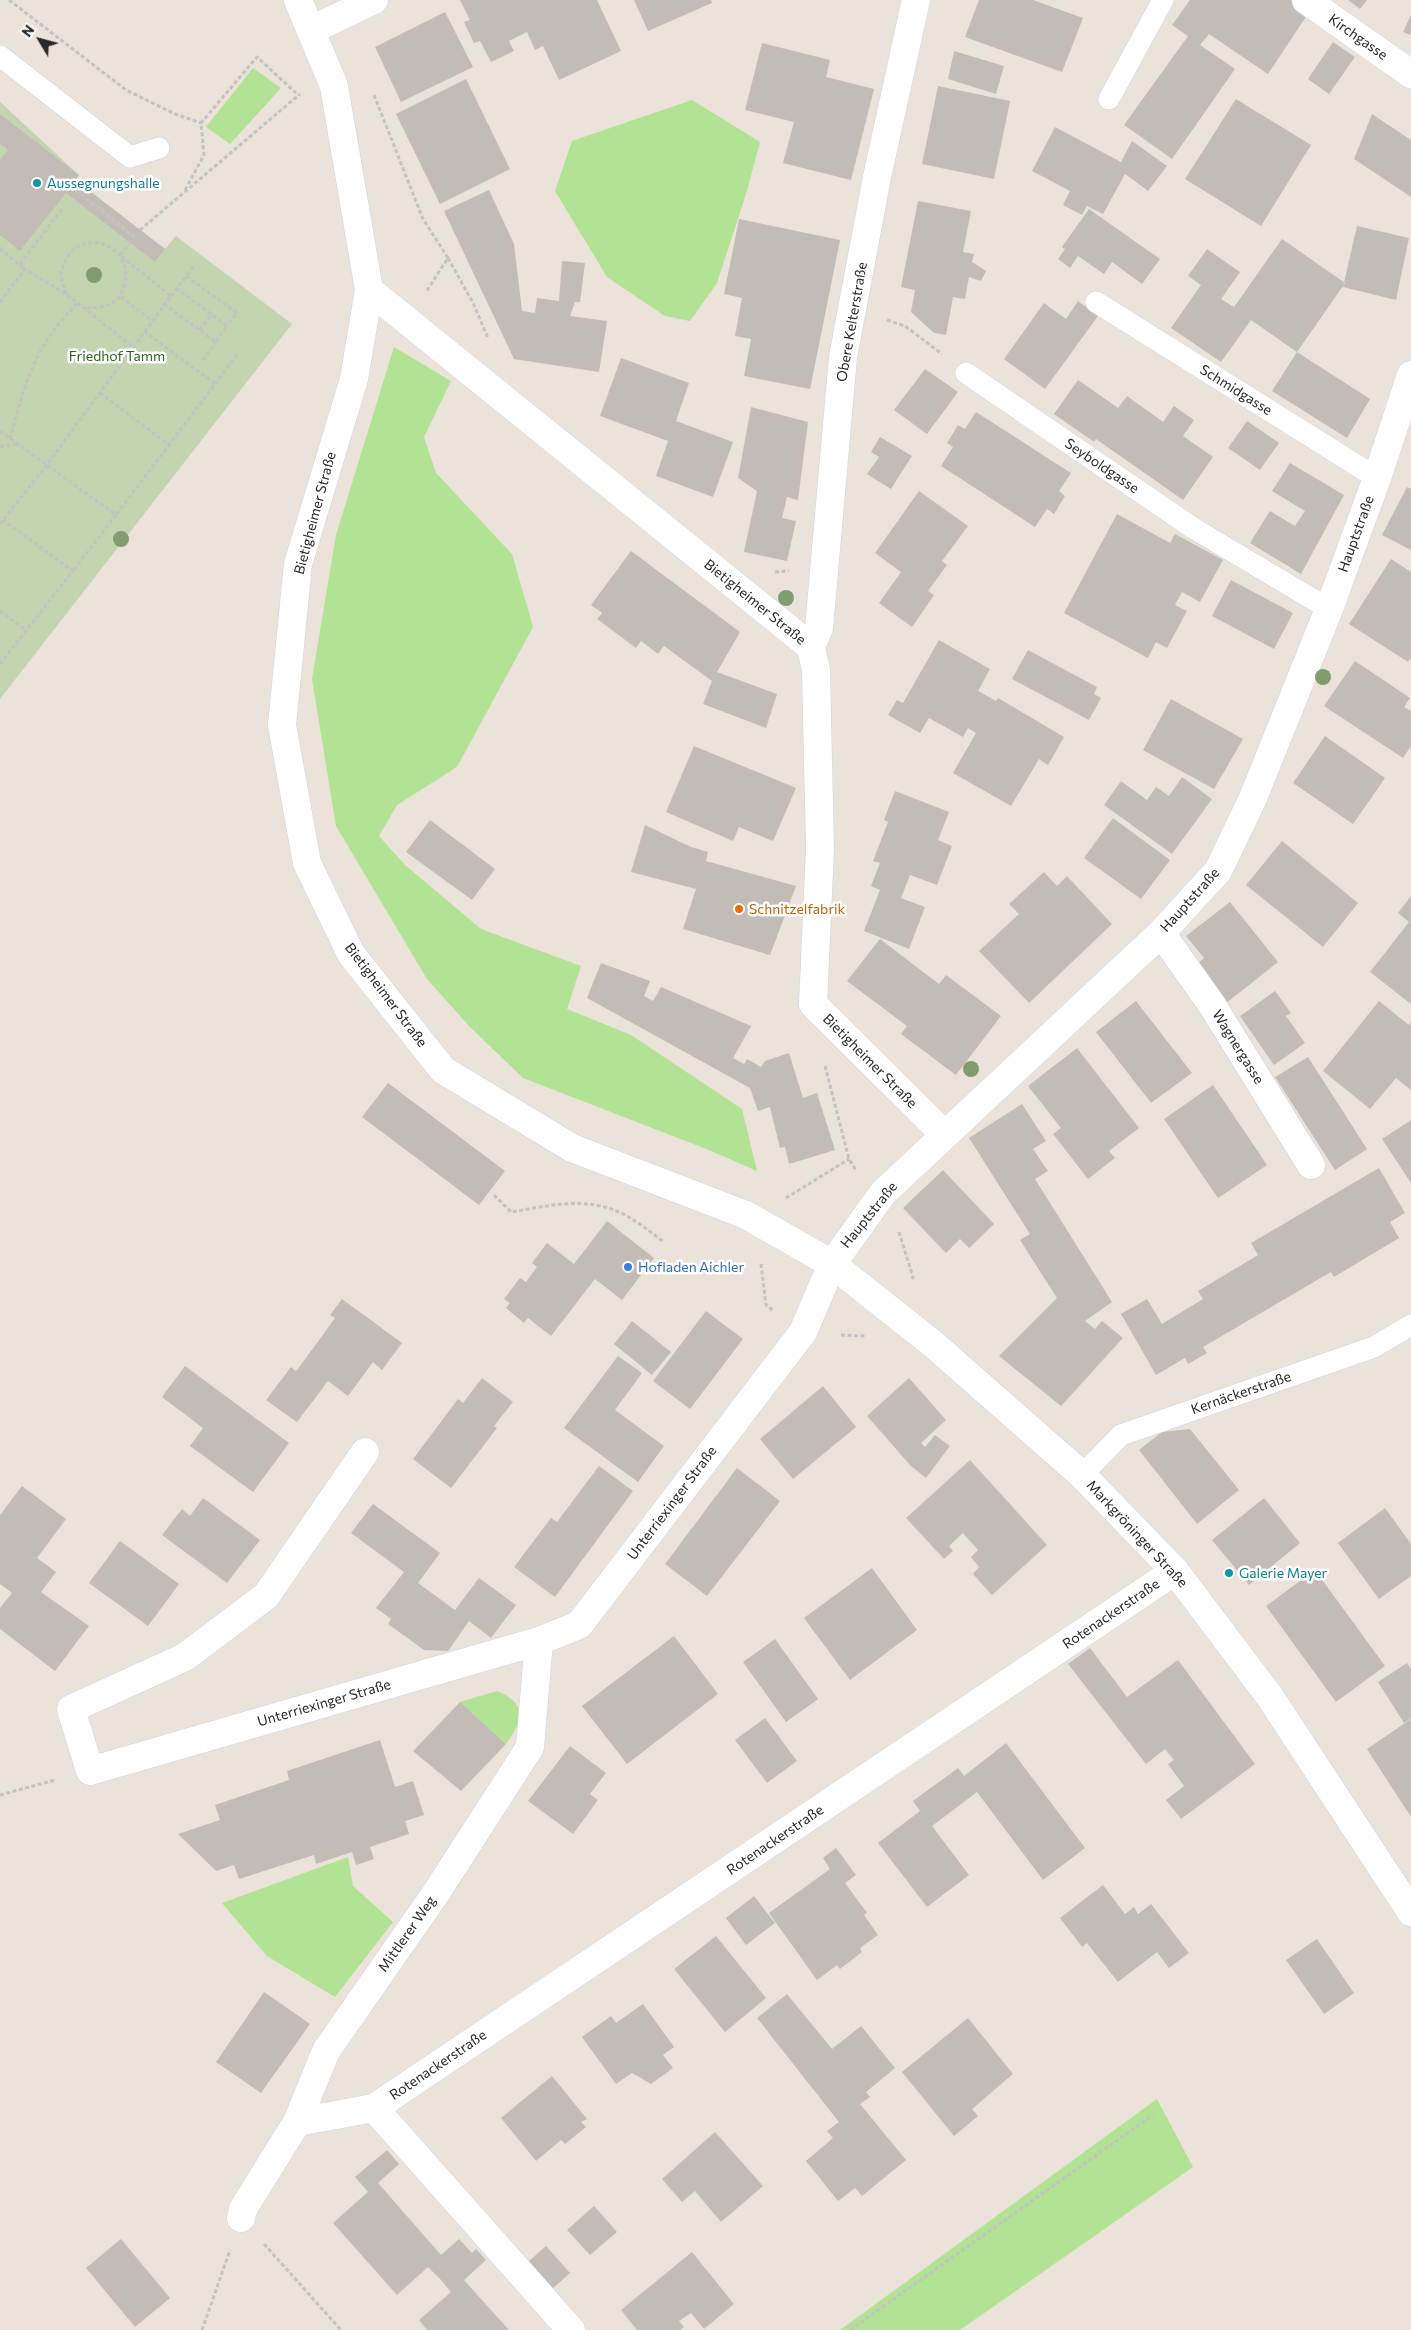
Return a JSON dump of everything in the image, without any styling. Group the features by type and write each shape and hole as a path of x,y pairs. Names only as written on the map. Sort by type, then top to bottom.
{"street":[{"name":"Bietigheimer Straße","path":"298,0 334,86 369,290 354,379 298,564 282,725 307,863 351,954 443,1070 572,1148 746,1215 832,1264"},
{"path":"310,30 374,0"},
{"name":"Obere Kelterstraße","path":"811,647 819,628 844,357 877,177 916,0"},
{"name":"Kirchgasse","path":"1306,0 1411,74"},
{"name":"Bietigheimer Straße","path":"369,290 811,647 816,670 820,849 813,1004 945,1135"},
{"name":"Hauptstraße","path":"832,1264 883,1193 1161,933 1218,871 1254,798 1329,609 1377,478 1411,376"},
{"name":"Wagnergasse","path":"1161,933 1212,1004 1311,1165"},
{"name":"Markgröninger Straße","path":"832,1264 933,1344 1082,1475 1175,1571 1270,1697 1411,1912"},
{"name":"Unterriexinger Straße","path":"90,1771 539,1641 579,1625 803,1332 832,1264"},
{"path":"90,1771 71,1710 185,1657 266,1596 365,1452"},
{"name":"Rotenackerstraße","path":"297,2122 374,2108 1175,1571"},
{"name":"Mittlerer Weg","path":"241,2218 243,2208 297,2122 326,2051 436,1893 530,1748 539,1641"},
{"name":"Rotenackerstraße","path":"374,2108 571,2330"}],"lane":[{"path":"1109,99 1157,1"},
{"path":"0,56 130,158 159,148"},
{"name":"Schmidgasse","path":"1096,302 1377,478"},
{"name":"Seyboldgasse","path":"966,373 1193,528 1329,609"},
{"name":"Kernäckerstraße","path":"1082,1475 1121,1435 1374,1347 1411,1325"}],"path":[{"path":"10,0 126,90 174,114 201,123"},
{"path":"184,193 204,155 201,123 257,58 298,94"},
{"path":"140,230 298,94 334,86"},
{"path":"371,87 423,219 448,258 473,303 490,343"},
{"path":"71,186 134,236"},
{"path":"20,264 62,209"},
{"path":"66,294 60,274 68,255 85,243 106,244 170,296"},
{"path":"121,256 130,243"},
{"path":"0,249 25,269 66,294 133,347"},
{"path":"83,308 103,308 121,296 128,277 121,256"},
{"path":"407,320 448,258"},
{"path":"0,524 46,466 152,320 194,266"},
{"path":"0,302 25,269"},
{"path":"186,276 237,313 203,360"},
{"path":"176,288 227,326"},
{"path":"121,296 152,320"},
{"path":"10,439 20,400 37,357 52,332 78,303"},
{"path":"164,304 216,342"},
{"path":"200,330 210,314"},
{"path":"881,318 905,326 966,373"},
{"path":"144,331 215,384"},
{"path":"0,664 74,571 237,355"},
{"path":"100,393 169,445"},
{"path":"0,431 116,515"},
{"path":"0,447 17,444"},
{"path":"3,520 74,571"},
{"path":"772,572 791,570"},
{"path":"0,611 26,630"},
{"path":"786,1198 849,1159 824,1059"},
{"path":"494,1195 511,1212 566,1203 607,1207 630,1218 664,1242"},
{"path":"0,1795 90,1771"},
{"path":"850,2330 1153,2115"},
{"path":"202,2330 241,2218 342,2330"}],"green space":[{"path":"253,68 281,88 230,144 206,127"},
{"path":"692,100 760,142 746,194 717,283 690,321 665,316 607,277 555,191 572,141"},
{"name":"Friedhof Tamm","path":"0,102 79,175 76,180 165,249 176,236 292,324 0,699"},
{"path":"394,347 451,381 424,437 436,473 512,554 533,627 457,767 397,805 379,836 405,865 481,929 581,966 567,1009 631,1035 742,1109 757,1171 709,1150 523,1078 470,1027 427,979 336,826 312,679 336,535"},
{"path":"497,1691 514,1701 520,1713 516,1727 506,1744 460,1702"},
{"path":"348,1857 353,1886 393,1922 335,1997 267,1956 222,1903"},
{"path":"1157,2099 1193,2167 960,2330 840,2330"}],"building":[{"path":"460,0 597,0 621,51 559,80 543,46 535,50 527,32 509,41 514,51 491,62 480,41 474,43 464,22 470,20"},
{"path":"634,0 711,0 712,3 648,31"},
{"path":"979,0 1033,0 1083,18 1062,72 965,37"},
{"path":"1190,0 1291,0 1309,12 1268,74 1209,34 1200,45 1235,69 1172,159 1124,125 1188,36 1172,25"},
{"path":"1348,0 1367,0 1360,9"},
{"path":"445,12 473,67 401,102 375,47"},
{"path":"1411,15 1411,35 1403,32"},
{"path":"1333,42 1355,57 1329,94 1308,79"},
{"path":"762,43 830,60 826,77 874,89 851,180 783,163 794,122 745,110"},
{"path":"954,51 1004,66 996,94 948,79"},
{"path":"466,79 510,169 440,204 396,114"},
{"path":"938,86 1010,101 994,179 922,164"},
{"path":"1236,99 1311,145 1261,226 1185,179"},
{"name":"Aussegnungshalle","path":"0,114 79,175 75,180 165,249 155,262 66,193 20,251 0,235 0,160 8,150 0,144"},
{"path":"1372,114 1411,140 1411,197 1354,159"},
{"path":"1055,127 1121,162 1132,141 1167,166 1148,191 1125,174 1103,214 1087,206 1082,215 1063,205 1070,191 1032,171"},
{"path":"489,190 514,244 522,311 535,313 537,298 559,301 562,261 585,263 580,302 575,302 570,316 607,321 599,372 514,359 444,211"},
{"path":"918,201 971,211 963,252 974,254 972,262 986,271 981,281 969,277 965,299 953,297 946,335 934,333 911,312 915,290 901,287"},
{"path":"1089,209 1160,259 1142,284 1112,262 1104,274 1078,256 1070,268 1058,259 1065,249 1062,247"},
{"path":"739,219 840,240 810,389 744,376 751,339 735,336 742,298 724,294"},
{"path":"1357,226 1409,238 1396,300 1343,287"},
{"path":"1282,239 1345,283 1297,352 1251,320 1221,362 1171,328 1201,285 1188,276 1207,249 1240,272 1221,299 1234,307"},
{"path":"1078,301 1098,316 1045,389 1004,359 1044,303 1066,319"},
{"path":"1297,352 1370,399 1347,438 1272,391"},
{"path":"621,358 689,383 676,421 733,442 713,497 656,476 668,441 600,416"},
{"path":"925,369 958,392 927,434 894,410"},
{"path":"1078,380 1118,408 1127,396 1163,422 1174,406 1194,420 1183,436 1213,457 1183,500 1096,439 1094,442 1054,414"},
{"path":"751,407 808,422 798,500 787,497 782,518 796,521 787,561 744,552 757,491 738,478"},
{"path":"976,412 1071,473 1059,491 1065,496 1054,514 1047,509 1035,527 941,466 953,447 947,443 958,425 965,429"},
{"path":"1247,421 1279,443 1260,470 1228,448"},
{"path":"880,437 912,456 891,489 867,474 879,457 871,452"},
{"path":"1290,463 1344,495 1301,574 1250,543 1270,511 1295,526 1305,511 1272,491"},
{"path":"1407,487 1411,489 1411,550 1382,535"},
{"path":"919,491 968,526 942,561 947,565 928,591 934,595 912,627 879,603 901,572 875,553"},
{"path":"1117,514 1170,543 1175,534 1223,560 1200,602 1182,592 1175,605 1187,611 1167,648 1156,642 1148,658 1064,613"},
{"path":"631,551 740,632 717,672 777,694 766,728 703,704 712,681 664,646 658,654 641,641 636,648 597,619 602,613 591,605"},
{"path":"1391,559 1411,572 1411,658 1408,662 1349,624"},
{"path":"1231,580 1293,613 1274,649 1212,616"},
{"path":"939,640 990,669 978,691 996,701 998,698 1064,737 1048,765 1039,759 1011,806 953,773 976,733 968,728 963,737 929,718 920,733 888,715 897,700 903,703"},
{"path":"1028,650 1097,687 1094,694 1101,698 1089,720 1012,679"},
{"path":"1355,661 1410,698 1404,707 1411,711 1411,746 1403,758 1324,706"},
{"path":"1171,699 1243,739 1214,789 1143,750"},
{"path":"1325,736 1385,778 1353,824 1293,783"},
{"path":"694,746 796,788 773,841 739,827 733,841 666,812"},
{"path":"1182,777 1212,799 1172,854 1104,805 1121,781 1147,800 1156,787 1169,796"},
{"path":"895,791 949,812 938,840 952,846 937,885 910,875 901,898 925,907 909,949 864,931 880,890 871,886 880,863 873,861 888,822 884,820"},
{"path":"1113,818 1170,860 1141,899 1084,858"},
{"path":"430,820 495,869 472,900 406,852"},
{"name":"Schnitzelfabrik","path":"645,825 691,847 708,852 706,861 796,886 770,955 683,929 696,889 631,872"},
{"path":"1282,841 1358,903 1323,947 1246,885"},
{"path":"1044,872 1057,886 1067,876 1112,924 1029,1003 979,951 1019,914 1009,904"},
{"path":"1411,896 1411,1004 1370,972 1409,922 1398,913"},
{"path":"1230,902 1278,962 1225,1004 1195,966 1204,958 1186,936"},
{"path":"880,939 939,984 946,975 1001,1016 956,1075 901,1034 907,1026 847,981"},
{"path":"601,963 650,981 644,996 653,1001 661,987 751,1026 733,1058 744,1064 747,1059 761,1067 765,1061 789,1053 803,1098 817,1093 835,1150 789,1164 785,1147 780,1148 770,1107 758,1111 750,1088 587,998"},
{"path":"1275,991 1291,1013 1286,1016 1305,1043 1274,1065 1240,1016"},
{"path":"1136,1001 1192,1073 1151,1103 1096,1032"},
{"path":"1379,1001 1409,1025 1411,1022 1411,1090 1396,1078 1370,1109 1323,1071"},
{"path":"1077,1048 1139,1128 1109,1151 1115,1158 1088,1179 1053,1134 1061,1128 1028,1086"},
{"path":"1308,1057 1367,1149 1335,1170 1275,1077"},
{"path":"388,1083 505,1171 479,1205 362,1117"},
{"path":"1213,1085 1267,1165 1218,1198 1164,1119"},
{"path":"1022,1104 1046,1141 1033,1149 1048,1171 1035,1179 1112,1302 1085,1321 1095,1329 1102,1321 1123,1338 1061,1406 999,1356 1057,1298 1020,1240 1030,1234 969,1138"},
{"path":"1411,1120 1411,1183 1382,1139"},
{"path":"1379,1168 1405,1213 1390,1222 1399,1238 1334,1277 1331,1272 1203,1347 1207,1353 1188,1364 1185,1358 1156,1375 1121,1314 1147,1299 1162,1324 1203,1299 1198,1291 1258,1255 1251,1243"},
{"path":"943,1170 994,1224 969,1248 960,1239 946,1253 903,1208"},
{"path":"607,1221 654,1258 622,1300 595,1279 551,1336 528,1318 524,1323 506,1308 510,1303 504,1299 520,1278 526,1282 537,1267 532,1263 547,1243 574,1264"},
{"path":"342,1299 402,1343 382,1370 373,1362 348,1396 328,1381 297,1422 266,1400 291,1367 296,1371 303,1362 335,1318 330,1315"},
{"path":"706,1311 743,1339 690,1409 653,1381"},
{"path":"632,1321 671,1352 652,1375 614,1344"},
{"path":"618,1356 642,1373 615,1410 664,1446 638,1482 564,1428"},
{"path":"185,1366 289,1443 253,1492 190,1446 203,1428 162,1397"},
{"path":"482,1378 513,1402 494,1426 497,1428 451,1488 413,1459 458,1399 463,1403"},
{"path":"909,1378 946,1420 921,1443 925,1447 935,1435 950,1446 926,1478 911,1466 867,1416"},
{"path":"823,1386 856,1427 793,1479 760,1439"},
{"path":"1190,1429 1239,1490 1197,1524 1139,1450 1162,1432"},
{"path":"970,1460 1047,1545 992,1595 973,1574 979,1567 971,1557 978,1550 963,1533 949,1546 953,1551 944,1559 906,1518"},
{"path":"599,1466 633,1491 555,1597 514,1567 551,1518 557,1522"},
{"path":"737,1468 780,1501 707,1596 665,1564"},
{"path":"22,1486 66,1519 37,1558 56,1572 41,1592 89,1626 55,1671 0,1629 0,1608 12,1593 0,1584 0,1515"},
{"path":"203,1498 260,1540 227,1583 162,1535 182,1509 190,1516"},
{"path":"1264,1498 1300,1543 1249,1585 1212,1540"},
{"path":"373,1504 440,1553 418,1583 455,1610 479,1578 516,1605 491,1638 469,1621 448,1651 424,1650 388,1624 391,1619 376,1608 404,1572 351,1533"},
{"path":"1385,1508 1411,1544 1411,1576 1379,1599 1338,1543"},
{"path":"120,1541 179,1584 148,1626 89,1583"},
{"path":"872,1568 917,1630 850,1680 804,1618"},
{"path":"1315,1570 1385,1666 1336,1702 1266,1606"},
{"path":"674,1636 718,1694 627,1764 582,1706"},
{"path":"775,1639 818,1699 786,1722 743,1662"},
{"path":"1090,1648 1127,1697 1178,1660 1255,1764 1181,1819 1166,1800 1184,1786 1168,1764 1174,1760 1165,1749 1146,1764 1068,1664"},
{"path":"1407,1663 1411,1669 1411,1718 1404,1723 1378,1682"},
{"path":"460,1702 506,1744 461,1791 413,1751"},
{"path":"765,1718 797,1761 767,1783 735,1740"},
{"path":"1411,1719 1411,1817 1367,1749"},
{"path":"380,1740 395,1787 413,1781 424,1815 405,1821 409,1834 370,1847 374,1859 356,1865 352,1852 316,1864 314,1855 239,1879 234,1865 216,1871 178,1834 220,1820 215,1805 289,1780 287,1771"},
{"path":"1006,1743 1085,1848 1043,1880 977,1792 932,1826 969,1875 927,1907 878,1843 920,1811 913,1801 958,1768 964,1776"},
{"path":"570,1746 606,1773 590,1794 598,1800 573,1834 528,1801"},
{"path":"836,1848 856,1875 845,1883 867,1913 864,1915 878,1935 860,1948 862,1952 840,1969 837,1965 817,1980 769,1913 830,1869 823,1858"},
{"path":"1103,1885 1125,1914 1134,1907 1138,1914 1151,1904 1189,1953 1169,1968 1157,1952 1118,1982 1087,1943 1082,1947 1060,1918"},
{"path":"754,1896 775,1923 746,1945 726,1918"},
{"path":"716,1936 766,1998 725,2032 674,1969"},
{"path":"1317,1939 1354,1993 1324,2014 1286,1960"},
{"path":"264,1992 310,2024 261,2093 216,2062"},
{"path":"787,1994 832,2049 861,2026 895,2068 866,2092 870,2097 860,2104 906,2160 862,2196 855,2188 838,2201 806,2161 833,2138 827,2131 839,2122 757,2018"},
{"path":"643,2004 674,2047 663,2055 673,2068 651,2084 632,2073 616,2084 582,2037 611,2016 616,2023"},
{"path":"968,2018 1013,2074 972,2109 978,2116 954,2136 902,2072"},
{"path":"552,2076 587,2119 581,2122 586,2127 565,2144 561,2140 536,2161 501,2118"},
{"path":"715,2132 763,2186 721,2222 695,2191 682,2202 662,2179"},
{"path":"387,2150 399,2164 378,2183 441,2255 459,2239 472,2253 476,2249 486,2260 464,2280 509,2330 427,2330 419,2320 451,2292 441,2280 428,2267 397,2295 333,2223 368,2192 355,2177"},
{"path":"594,2206 617,2232 590,2255 567,2230"},
{"path":"121,2239 170,2298 135,2327 86,2268"},
{"path":"546,2246 570,2273 552,2289 528,2262"},
{"path":"692,2252 734,2304 704,2329 691,2313 679,2321 684,2327 680,2330 637,2330 621,2310"}],"place":[{"name":"Aussegnungshalle","path":"37,183"},
{"name":"Schnitzelfabrik","path":"739,909"},
{"name":"Hofladen Aichler","path":"628,1267"},
{"name":"Galerie Mayer","path":"1229,1573"}]}
